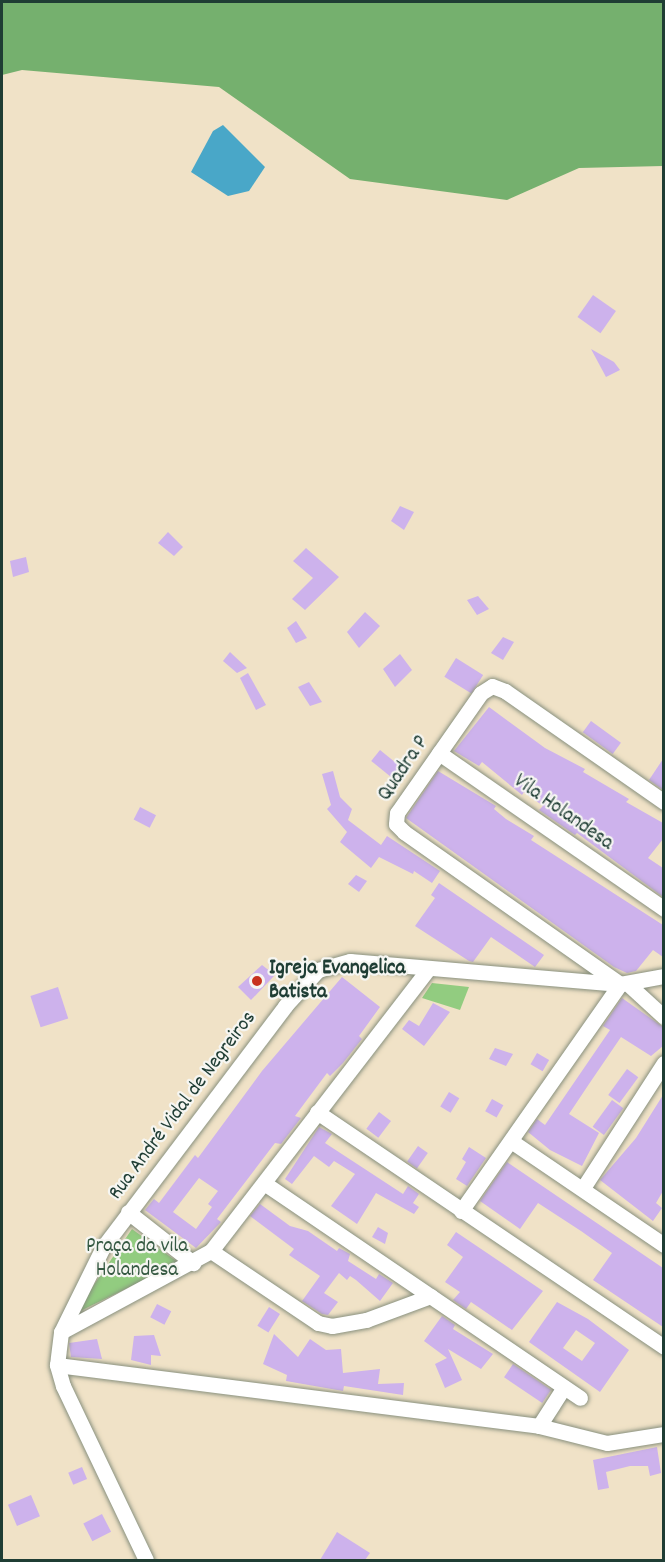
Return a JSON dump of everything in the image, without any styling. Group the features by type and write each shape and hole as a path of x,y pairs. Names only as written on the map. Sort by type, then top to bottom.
{"street":[{"name":"Quadra P","path":"663,802 497,687 492,686 481,693 397,813 399,828 624,984 663,1017"},
{"name":"Vila Holandesa","path":"439,753 663,909"},
{"name":"Rua André Vidal de Negreiros","path":"146,1560 100,1470 57,1365 61,1332 81,1285 128,1212 285,1006 318,970 350,961 624,984 663,976"},
{"path":"61,1332 193,1263 211,1251 428,969"},
{"path":"461,1210 624,984"},
{"path":"583,1188 663,1063"},
{"path":"317,1112 663,1347"},
{"path":"511,1140 661,1238"},
{"path":"264,1183 580,1398"},
{"path":"128,1212 193,1263"},
{"path":"211,1251 318,1323 332,1326 366,1320 431,1296"},
{"path":"57,1365 539,1426 608,1443 663,1434"},
{"path":"539,1426 564,1387"}],"green space":[{"path":"2,2 663,2 663,166 579,168 507,200 350,179 219,87 22,70 2,75"},
{"path":"432,983 469,987 460,1010 422,998"},
{"name":"Praça da vila Holandesa","path":"132,1229 179,1263 74,1314"}],"water":[{"path":"223,125 265,167 249,191 228,196 191,172 213,131"}],"building":[{"path":"593,295 616,311 600,333 578,317"},
{"path":"591,349 614,362 620,370 606,377"},
{"path":"400,506 414,512 404,530 391,521"},
{"path":"168,532 183,547 174,556 158,543"},
{"path":"306,548 339,577 305,610 292,599 313,578 293,561"},
{"path":"26,557 29,572 13,577 10,561"},
{"path":"478,596 489,609 477,615 467,600"},
{"path":"365,612 380,626 359,648 347,632"},
{"path":"296,621 307,638 296,643 287,628"},
{"path":"503,637 514,642 503,660 491,653"},
{"path":"230,652 247,668 237,673 223,661"},
{"path":"400,654 412,670 395,687 383,669"},
{"path":"456,658 483,675 471,694 444,677"},
{"path":"248,673 266,705 256,710 240,678"},
{"path":"309,682 322,702 310,706 298,687"},
{"path":"489,707 545,748 585,769 583,772 629,799 626,802 663,823 663,839 648,858 663,868 663,897 577,833 575,835 539,810 543,806 524,792 522,795 482,762 479,766 454,751"},
{"path":"591,721 621,743 613,754 583,732"},
{"path":"380,750 406,771 397,782 371,761"},
{"path":"663,759 663,790 649,780"},
{"path":"333,771 340,797 352,809 348,820 381,845 387,836 440,871 432,883 414,871 413,874 379,857 371,868 340,842 347,832 327,809 331,805 322,774"},
{"path":"438,771 496,806 494,809 506,819 534,836 531,840 663,925 663,957 653,950 636,971 627,973 614,967 406,818"},
{"path":"140,807 156,815 150,828 134,819"},
{"path":"356,875 367,881 359,892 348,884"},
{"path":"439,883 544,955 535,967 491,937 473,962 469,961 415,926 435,898 431,895"},
{"name":"Igreja Evangelica Batista","path":"262,965 275,975 251,1000 238,987"},
{"path":"342,977 380,1007 359,1036 362,1039 330,1076 327,1073 295,1116 301,1118 281,1144 275,1143 217,1219 221,1222 196,1248 145,1210 154,1199 159,1203 195,1155 198,1158 262,1071","holes":["199,1178 218,1191 208,1204 212,1207 196,1229 173,1212"]},
{"path":"58,987 68,1018 41,1027 30,996"},
{"path":"622,998 663,1027 663,1046 651,1056 621,1037 589,1084 569,1114 599,1133 582,1166 550,1150 528,1132 537,1119 545,1125 610,1030 603,1026"},
{"path":"433,1003 450,1012 424,1046 402,1029 409,1020 419,1026"},
{"path":"495,1048 513,1054 506,1066 489,1059"},
{"path":"537,1053 549,1060 543,1071 530,1064"},
{"path":"627,1069 638,1077 620,1103 608,1095"},
{"path":"449,1092 459,1098 451,1113 440,1107"},
{"path":"663,1095 663,1191 656,1203 662,1208 653,1221 600,1180 636,1138"},
{"path":"492,1099 503,1105 497,1118 485,1111"},
{"path":"612,1100 623,1108 604,1135 593,1127"},
{"path":"379,1112 391,1121 378,1138 366,1129"},
{"path":"319,1127 332,1134 325,1143 403,1194 408,1186 419,1194 413,1203 419,1207 414,1214 376,1193 357,1224 331,1206 355,1174 334,1161 329,1167 314,1156 292,1184 285,1179"},
{"path":"418,1146 428,1153 417,1168 407,1162"},
{"path":"469,1147 486,1158 467,1186 456,1179 466,1162 462,1159"},
{"path":"507,1162 663,1268 663,1327 593,1280 612,1253 581,1231 538,1203 520,1229 480,1201"},
{"path":"260,1204 290,1226 308,1231 337,1251 339,1248 350,1254 348,1261 376,1279 379,1274 393,1283 380,1301 356,1280 350,1276 347,1280 339,1273 324,1293 338,1302 328,1315 322,1314 302,1301 320,1276 289,1255 294,1249 250,1216"},
{"path":"378,1227 388,1233 385,1244 372,1237"},
{"path":"456,1232 543,1291 512,1330 471,1302 466,1309 453,1300 460,1292 445,1282 463,1257 447,1245"},
{"path":"557,1302 588,1319 629,1350 600,1392 529,1342","holes":["576,1330 595,1343 582,1361 563,1348"]},
{"path":"157,1304 171,1311 164,1325 150,1317"},
{"path":"269,1307 280,1314 268,1333 257,1326"},
{"path":"442,1316 455,1325 453,1329 493,1354 481,1369 448,1349 462,1380 445,1388 435,1364 447,1358 424,1341"},
{"path":"274,1334 298,1357 310,1339 326,1350 341,1349 343,1373 380,1369 378,1384 404,1383 403,1395 344,1386 343,1391 286,1381 287,1375 263,1364"},
{"path":"154,1335 161,1356 151,1355 151,1365 131,1360 134,1336"},
{"path":"97,1339 102,1359 71,1357 69,1343"},
{"path":"513,1364 551,1390 542,1403 504,1377"},
{"path":"657,1447 661,1473 650,1476 648,1466 630,1466 606,1472 609,1488 598,1490 593,1460"},
{"path":"82,1467 87,1479 73,1485 68,1473"},
{"path":"31,1495 40,1516 17,1526 8,1505"},
{"path":"102,1514 111,1532 92,1541 83,1524"},
{"path":"337,1532 370,1553 365,1560 320,1560"}],"place":[{"name":"Igreja Evangelica Batista","path":"257,981"}]}
